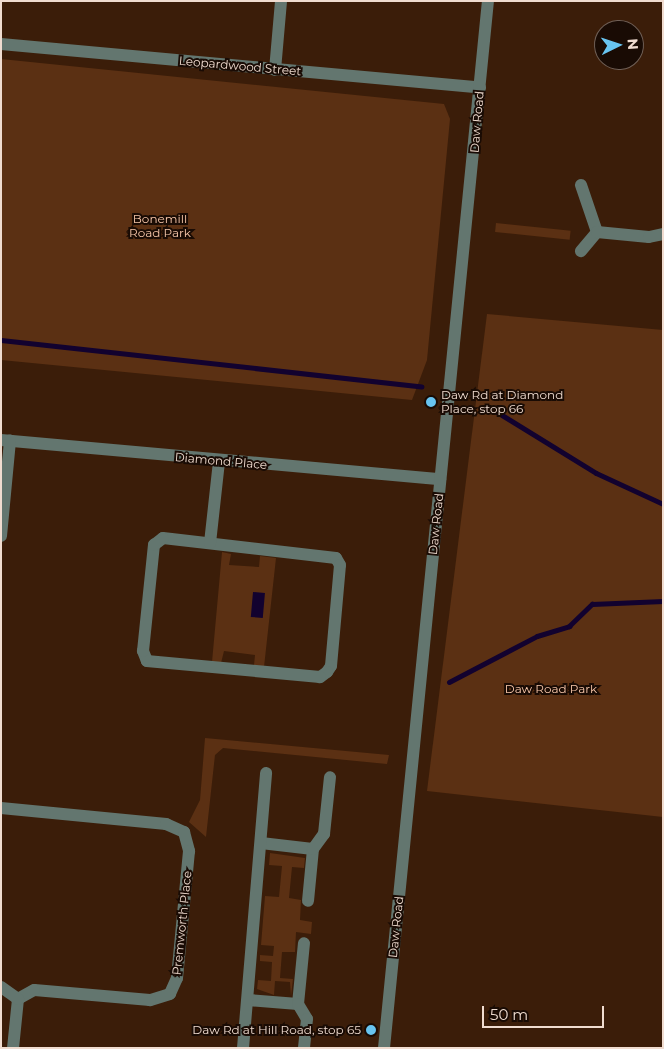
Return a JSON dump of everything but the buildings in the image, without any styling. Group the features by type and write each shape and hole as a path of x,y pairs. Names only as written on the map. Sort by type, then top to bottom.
{"street":[{"path":"275,70 281,1"},
{"name":"Daw Road","path":"384,1048 488,1"},
{"name":"Leopardwood Street","path":"1,44 480,88"},
{"path":"581,185 597,232"},
{"path":"597,232 649,237 663,234"},
{"path":"581,251 597,232"},
{"path":"1,536 6,440"},
{"name":"Diamond Place","path":"6,440 219,461 440,479"},
{"path":"210,543 219,461"},
{"path":"163,538 210,543 336,558 339,574 331,666 327,672 320,677 147,661 143,651 154,545 163,538"},
{"path":"243,1048 266,773"},
{"path":"308,901 313,848 324,834 330,777"},
{"name":"Premworth Place","path":"1,808 166,824 184,832 189,851 177,978 170,994 150,1000 34,990 18,999"},
{"path":"261,843 313,848"},
{"path":"304,942 298,1004 307,1019 304,1048"},
{"path":"1,987 18,999 13,1048"},
{"path":"248,1000 298,1004"}],"green space":[{"name":"Bonemill Road Park","path":"1,59 444,104 450,119 427,360 412,400 1,360"},
{"path":"496,223 571,231 570,240 495,232"},
{"name":"Daw Road Park","path":"487,314 663,330 663,817 427,791"},
{"path":"222,552 231,554 229,565 259,567 260,556 276,558 264,667 254,665 255,655 224,651 221,663 212,662"},
{"path":"205,738 389,755 387,764 223,748 215,755 206,837 189,822 200,800"},
{"path":"270,853 305,858 304,868 292,867 289,898 301,900 300,920 312,922 311,934 296,932 295,952 282,952 280,978 293,979 291,996 290,982 275,981 274,995 257,989 258,980 271,981 272,962 260,961 260,955 273,956 274,946 261,945 265,896 279,897 282,866 269,865"}],"shaded area":[{"path":"253,592 265,593 263,618 251,617"}],"waterway":[{"path":"1,340 421,386"},
{"path":"497,412 596,473 663,504"},
{"path":"449,682 537,636 569,626 592,604 663,601"}],"place":[{"name":"Daw Rd at Diamond Place, stop 66","path":"431,402"},
{"name":"Daw Rd at Hill Road, stop 65","path":"371,1030"}]}
